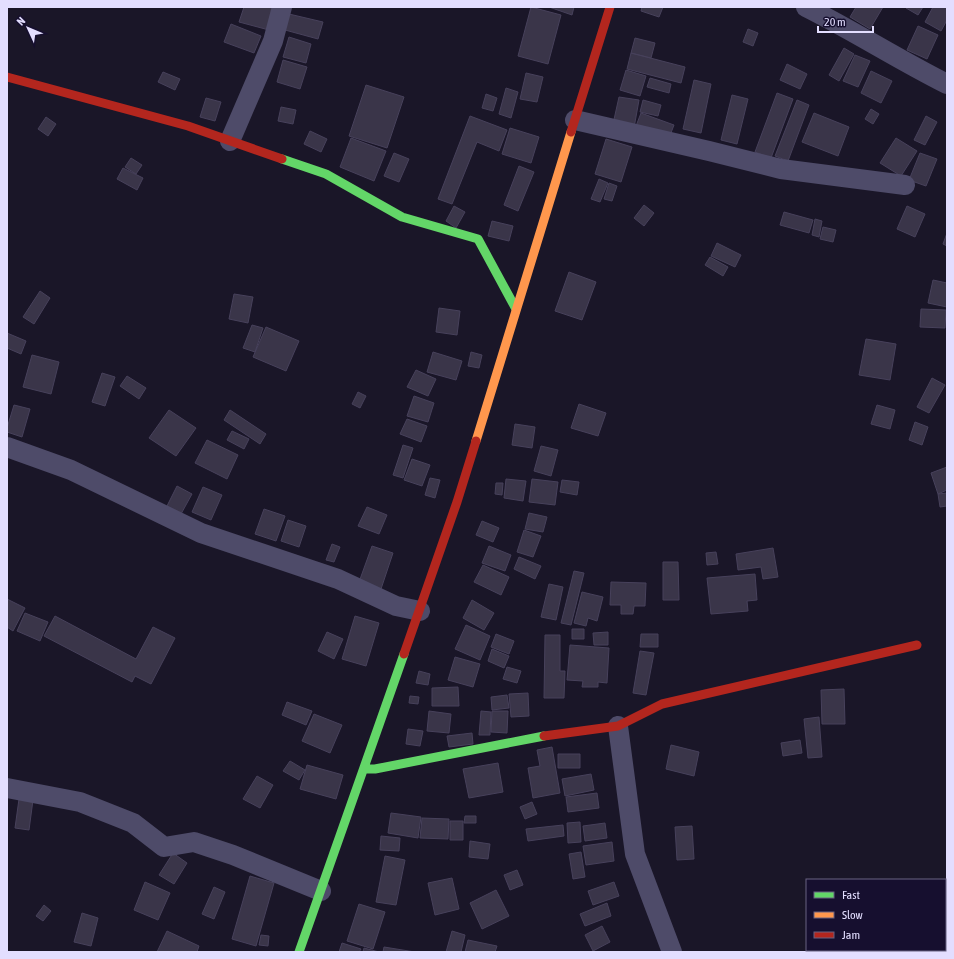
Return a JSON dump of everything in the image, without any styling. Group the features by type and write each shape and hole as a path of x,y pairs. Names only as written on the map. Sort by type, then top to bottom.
{"street":[{"path":"230,141 273,41 282,7"},
{"path":"299,952 457,502 610,7"},
{"path":"806,7 916,69 947,84"},
{"path":"7,77 188,126 326,174 402,217 478,240 516,309"},
{"path":"575,120 709,151 781,170 905,185"},
{"path":"7,447 71,470 201,533 338,578 396,606 420,611"},
{"path":"364,769 375,769 525,739 618,726 662,704 917,645"},
{"path":"618,726 635,854 672,952"},
{"path":"7,788 80,802 133,823 164,847 194,842 233,855 321,891"}],"building":[{"path":"244,7 269,7 275,9 269,30 239,22"},
{"path":"531,7 561,15 548,64 518,56"},
{"path":"549,7 574,7 572,15"},
{"path":"642,7 663,7 659,17 641,11"},
{"path":"856,7 883,7 870,29 850,17"},
{"path":"923,7 918,15 906,8"},
{"path":"933,7 947,7 947,20 941,31 925,22"},
{"path":"289,14 323,22 318,39 285,30"},
{"path":"231,24 261,36 254,53 224,42"},
{"path":"918,26 938,35 927,59 907,50"},
{"path":"748,29 758,33 753,46 743,42"},
{"path":"289,37 311,44 306,63 283,57"},
{"path":"635,38 655,43 651,58 631,53"},
{"path":"844,48 854,54 839,81 829,75"},
{"path":"631,53 685,67 681,83 627,69"},
{"path":"855,55 870,61 858,87 843,81"},
{"path":"283,60 307,67 300,89 277,82"},
{"path":"787,64 807,74 800,89 780,80"},
{"path":"626,70 646,76 640,96 620,90"},
{"path":"871,71 892,81 881,103 861,93"},
{"path":"163,72 180,79 175,90 158,82"},
{"path":"526,73 543,77 537,102 520,99"},
{"path":"650,78 671,84 669,93 647,87"},
{"path":"694,80 711,84 701,133 683,129"},
{"path":"366,85 404,97 387,148 349,136"},
{"path":"506,88 518,92 511,118 499,114"},
{"path":"777,93 793,99 771,158 755,152"},
{"path":"486,94 497,98 493,111 482,108"},
{"path":"732,95 748,99 737,144 721,140"},
{"path":"619,97 639,100 634,128 613,124"},
{"path":"206,98 221,102 215,121 200,117"},
{"path":"643,100 661,105 658,116 640,112"},
{"path":"797,100 809,105 788,161 775,156"},
{"path":"281,107 296,110 293,124 278,121"},
{"path":"871,109 879,114 873,124 865,119"},
{"path":"641,113 674,125 669,138 636,126"},
{"path":"814,113 849,127 838,156 802,142"},
{"path":"470,116 507,130 499,151 477,142 452,204 438,199"},
{"path":"926,116 937,122 925,145 914,140"},
{"path":"46,117 56,124 48,136 38,129"},
{"path":"510,128 539,137 531,163 502,154"},
{"path":"310,131 327,139 321,152 304,144"},
{"path":"351,138 386,151 374,181 340,167"},
{"path":"896,138 917,151 901,176 880,163"},
{"path":"606,139 632,147 621,182 595,174"},
{"path":"394,153 409,159 399,182 384,176"},
{"path":"920,153 937,159 926,186 909,180"},
{"path":"131,158 142,165 136,174 125,167"},
{"path":"519,166 534,172 518,211 504,205"},
{"path":"123,168 143,178 137,190 117,179"},
{"path":"599,179 608,183 600,202 591,199"},
{"path":"609,183 617,186 612,201 604,199"},
{"path":"644,205 654,213 644,226 634,218"},
{"path":"454,206 465,212 456,228 446,221"},
{"path":"907,206 925,214 915,237 897,229"},
{"path":"784,212 813,220 809,233 780,225"},
{"path":"815,219 822,221 819,237 812,235"},
{"path":"492,221 513,226 509,241 488,236"},
{"path":"823,227 836,230 833,242 820,239"},
{"path":"947,233 947,246 943,244"},
{"path":"717,243 741,255 735,267 711,256"},
{"path":"710,257 728,267 723,276 705,265"},
{"path":"569,272 596,282 582,320 555,311"},
{"path":"933,280 947,283 947,307 928,303"},
{"path":"40,291 50,298 34,324 23,317"},
{"path":"234,294 253,297 248,323 229,319"},
{"path":"439,308 460,311 457,335 436,332"},
{"path":"921,309 946,310 945,328 920,327"},
{"path":"252,325 263,328 255,352 243,348"},
{"path":"266,327 299,341 286,371 253,357"},
{"path":"7,333 26,341 21,354 7,348"},
{"path":"866,339 896,344 890,380 859,375"},
{"path":"433,352 462,361 456,380 427,372"},
{"path":"471,352 482,355 479,368 468,366"},
{"path":"32,355 59,362 51,394 23,387"},
{"path":"416,370 436,379 428,396 407,387"},
{"path":"102,373 115,377 105,406 92,402"},
{"path":"127,376 146,388 139,399 120,386"},
{"path":"932,378 945,385 929,413 917,407"},
{"path":"358,392 366,396 360,408 352,404"},
{"path":"414,396 434,403 428,422 407,416"},
{"path":"579,404 606,413 598,436 571,428"},
{"path":"14,405 30,409 22,437 7,432"},
{"path":"877,405 895,410 890,429 871,424"},
{"path":"169,410 196,428 176,456 149,438"},
{"path":"230,410 266,434 260,444 224,420"},
{"path":"407,419 427,426 421,442 400,434"},
{"path":"915,422 928,427 922,445 909,440"},
{"path":"515,424 535,427 532,448 512,445"},
{"path":"232,431 249,439 244,449 227,440"},
{"path":"207,440 238,455 227,479 195,463"},
{"path":"403,445 413,448 403,478 393,475"},
{"path":"541,446 558,450 551,476 534,471"},
{"path":"412,459 430,465 422,486 404,480"},
{"path":"947,467 947,490 938,494 931,473"},
{"path":"430,478 440,480 435,498 425,495"},
{"path":"506,479 526,481 523,501 504,498"},
{"path":"532,479 558,482 555,505 529,502"},
{"path":"562,480 579,482 577,495 560,492"},
{"path":"496,483 503,483 502,495 495,494"},
{"path":"177,486 192,494 181,514 167,506"},
{"path":"203,487 222,495 211,520 192,512"},
{"path":"947,493 947,506 940,507 938,494"},
{"path":"367,507 387,515 379,534 358,526"},
{"path":"264,509 285,516 276,541 255,534"},
{"path":"529,513 547,517 543,532 525,529"},
{"path":"288,520 306,526 299,547 281,541"},
{"path":"482,521 499,528 493,542 476,535"},
{"path":"524,530 541,536 533,557 517,552"},
{"path":"332,544 340,547 334,562 326,560"},
{"path":"372,546 393,553 381,589 359,582"},
{"path":"489,546 511,555 505,571 482,563"},
{"path":"773,548 778,577 763,579 761,567 738,570 736,554"},
{"path":"716,552 718,564 707,565 706,553"},
{"path":"519,557 541,566 535,579 514,569"},
{"path":"663,562 678,562 679,600 663,600"},
{"path":"483,565 509,577 501,595 474,582"},
{"path":"574,571 584,573 571,625 561,623"},
{"path":"755,574 757,600 747,601 748,611 711,614 707,578"},
{"path":"611,582 646,583 645,606 634,606 633,614 621,614 621,605 610,605"},
{"path":"549,584 563,587 556,620 541,617"},
{"path":"582,592 603,597 597,621 588,618 586,626 574,623"},
{"path":"7,599 25,608 13,631 7,627"},
{"path":"472,600 494,613 484,630 463,618"},
{"path":"25,613 48,622 40,641 17,631"},
{"path":"55,616 136,659 153,627 175,638 151,684 135,676 132,682 44,636"},
{"path":"355,616 379,623 366,666 342,659"},
{"path":"466,625 490,636 480,660 455,649"},
{"path":"572,629 584,629 584,639 572,639"},
{"path":"327,632 343,639 334,659 318,651"},
{"path":"608,632 608,645 594,645 593,633"},
{"path":"496,634 514,641 509,654 491,647"},
{"path":"641,634 658,634 658,647 640,647"},
{"path":"545,635 560,635 560,671 565,671 564,698 544,698"},
{"path":"570,645 609,648 607,683 598,682 598,687 582,687 583,681 567,680"},
{"path":"492,649 509,656 504,668 488,661"},
{"path":"640,651 654,653 646,695 633,693"},
{"path":"455,657 480,664 473,687 448,680"},
{"path":"507,667 521,671 517,683 503,679"},
{"path":"419,671 430,674 428,685 416,683"},
{"path":"458,687 459,706 432,706 432,688"},
{"path":"844,689 845,724 822,724 821,690"},
{"path":"528,693 529,716 511,717 509,694"},
{"path":"507,695 509,708 492,710 491,697"},
{"path":"410,696 419,697 418,704 409,703"},
{"path":"287,702 312,711 306,725 282,715"},
{"path":"429,711 451,714 449,733 427,731"},
{"path":"481,711 491,712 490,735 479,735"},
{"path":"492,711 508,711 507,733 491,732"},
{"path":"314,714 342,725 330,753 302,741"},
{"path":"819,717 822,757 808,758 804,719"},
{"path":"408,729 423,731 420,746 406,744"},
{"path":"472,733 473,744 449,747 447,736"},
{"path":"800,740 802,753 783,756 781,743"},
{"path":"671,745 699,752 694,776 666,769"},
{"path":"552,747 560,793 533,798 528,768 540,766 537,750"},
{"path":"558,754 580,754 580,768 558,768"},
{"path":"290,761 305,770 299,780 283,771"},
{"path":"498,763 503,792 469,798 463,769"},
{"path":"307,765 343,775 336,799 300,789"},
{"path":"591,774 594,790 565,796 562,779"},
{"path":"257,776 273,785 260,808 243,799"},
{"path":"597,793 599,808 568,812 566,797"},
{"path":"19,799 33,800 29,830 15,828"},
{"path":"532,802 537,814 525,819 520,807"},
{"path":"391,813 421,817 418,838 388,833"},
{"path":"465,816 476,816 476,823 464,823"},
{"path":"422,818 449,819 448,839 420,838"},
{"path":"450,821 463,821 463,840 450,840"},
{"path":"580,822 581,842 568,843 567,823"},
{"path":"605,823 607,838 585,841 583,826"},
{"path":"563,825 564,836 528,841 526,829"},
{"path":"692,826 694,859 677,860 675,827"},
{"path":"381,836 400,838 399,851 380,850"},
{"path":"470,841 490,844 488,859 469,857"},
{"path":"612,842 614,861 586,865 583,846"},
{"path":"581,852 585,877 573,879 569,854"},
{"path":"173,853 187,863 174,884 159,875"},
{"path":"385,856 405,860 396,905 376,902"},
{"path":"517,870 523,885 510,890 504,875"},
{"path":"250,876 274,883 256,946 232,939"},
{"path":"452,878 459,909 435,915 428,883"},
{"path":"145,882 170,893 158,920 134,910"},
{"path":"614,882 619,896 593,905 588,891"},
{"path":"214,887 225,892 214,919 202,914"},
{"path":"496,890 509,916 482,929 470,903"},
{"path":"607,903 611,916 585,926 580,914"},
{"path":"359,904 385,912 373,949 347,941"},
{"path":"44,905 51,911 43,921 36,916"},
{"path":"82,913 98,918 91,946 74,942"},
{"path":"602,926 610,942 593,951 585,935"},
{"path":"167,931 199,946 197,952 157,952"},
{"path":"452,931 465,935 461,952 446,952"},
{"path":"261,935 269,936 268,946 259,945"},
{"path":"468,940 497,946 495,952 465,952"},
{"path":"342,943 361,949 359,952 339,952"},
{"path":"384,947 415,952 383,952"},
{"path":"364,948 379,952 363,952"}],"traffic: fast":[{"path":"282,159 326,174 402,217 478,239 516,309"},
{"path":"299,952 404,654"},
{"path":"364,769 375,769 544,736"}],"traffic: slow":[{"path":"476,441 571,132"}],"traffic: jam":[{"path":"571,132 610,7"},
{"path":"7,77 188,126 282,159"},
{"path":"404,654 457,502 476,441"},
{"path":"544,736 618,726 662,704 917,645"}]}
